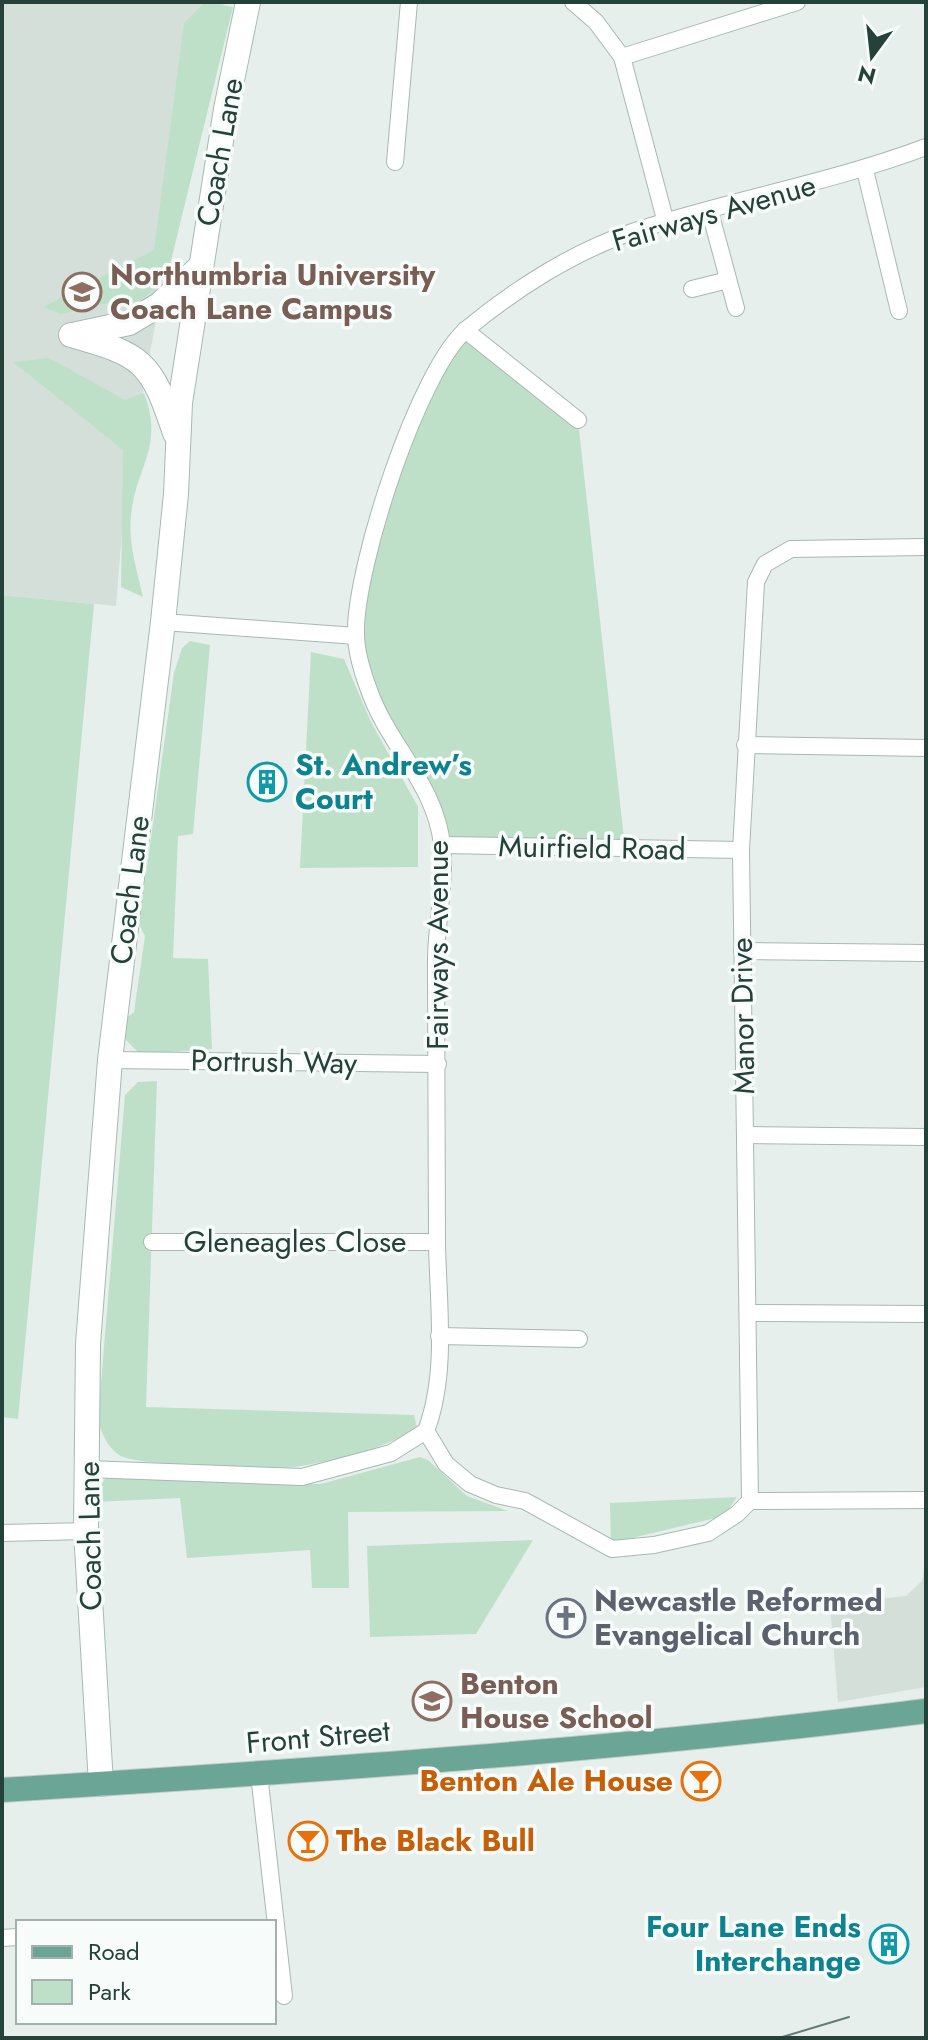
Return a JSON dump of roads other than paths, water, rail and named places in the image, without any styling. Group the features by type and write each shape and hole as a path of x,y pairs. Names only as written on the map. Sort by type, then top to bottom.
{"main road":[{"name":"Front Street","path":"2,1790 259,1774 709,1735 926,1711"}],"street":[{"name":"Coach Lane","path":"101,1784 86,1531 88,1344 110,1060 163,622 176,494 176,435 226,109 248,2"},
{"path":"395,162 409,2"},
{"path":"573,2 596,22 622,57 666,223"},
{"path":"622,57 797,2"},
{"name":"Fairways Avenue","path":"426,1431 435,1407 439,1336 436,958 443,845 423,783 389,736 368,689 356,636 371,539 396,465 435,371 465,330 548,274 602,244 666,223 865,170 926,147"},
{"path":"865,170 899,311"},
{"path":"710,212 736,308"},
{"path":"176,435 166,406 142,361 113,347 71,335 129,323 159,305 201,266"},
{"path":"692,289 728,280"},
{"path":"465,330 504,357 578,420"},
{"name":"Manor Drive","path":"750,1501 741,850 756,582 765,564 791,549 926,547"},
{"path":"163,622 356,636"},
{"path":"745,745 926,748"},
{"name":"Muirfield Road","path":"443,845 741,850"},
{"path":"742,951 926,953"},
{"name":"Portrush Way","path":"110,1060 438,1064"},
{"path":"745,1135 926,1137"},
{"name":"Gleneagles Close","path":"152,1242 437,1242"},
{"path":"748,1313 926,1314"},
{"path":"439,1336 579,1339"},
{"path":"87,1469 302,1477 391,1453 426,1431 446,1464 470,1484 496,1495 525,1501 612,1549 654,1545 708,1533 750,1501 926,1500"},
{"path":"2,1533 86,1531"},
{"path":"259,1774 275,1920"},
{"path":"276,1925 284,1996"}],"tram line":[{"path":"779,2038 849,2017"}],"place":[{"name":"Northumbria University Coach Lane Campus","path":"82,292"},
{"name":"St. Andrew’s Court","path":"267,782"},
{"name":"Newcastle Reformed Evangelical Church","path":"566,1618"},
{"name":"Benton House School","path":"432,1701"},
{"name":"Benton Ale House","path":"701,1781"},
{"name":"The Black Bull","path":"308,1841"},
{"name":"Four Lane Ends Interchange","path":"889,1944"}]}
